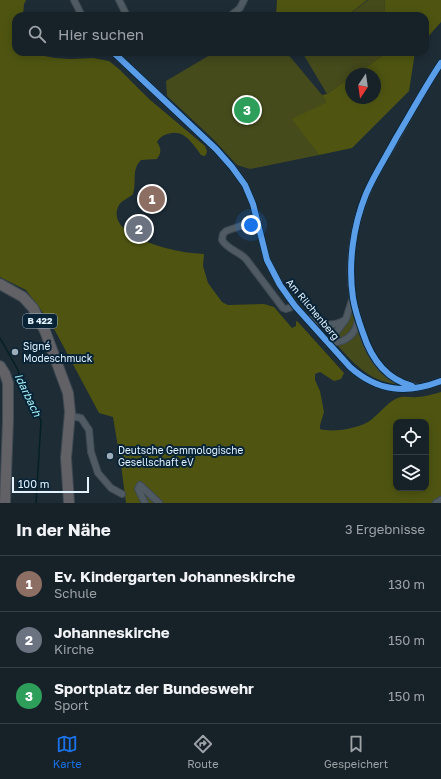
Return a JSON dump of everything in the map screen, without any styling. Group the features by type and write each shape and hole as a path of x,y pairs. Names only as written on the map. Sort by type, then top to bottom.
{"main road":[{"name":"B 422","path":"0,284 23,297 33,308 53,351 68,392 70,416 66,458 69,503"},
{"path":"0,366 8,383 5,503"}],"street":[{"path":"74,0 80,12"},
{"path":"119,0 125,12"},
{"path":"235,12 240,8 244,0"},
{"name":"Am Rilchenberg","path":"117,56 225,158 245,185 258,220 271,269 280,285 295,306 350,367 359,375 372,382 396,389 420,387 441,381"},
{"path":"420,387 400,382 390,376 381,368 364,339 353,299 351,280 352,251 362,204 375,175 441,63"},
{"name":"Am Rilchenberg","path":"258,220 226,231 223,234 222,240 226,246 241,254 246,259 283,308 286,309 295,306"},
{"path":"328,343 346,319 353,299"},
{"path":"306,318 326,325 338,324 346,319"},
{"path":"328,343 341,342 350,337 355,331 358,318"},
{"path":"70,416 81,418 89,430 91,452 98,474 111,488 122,494"},
{"path":"145,503 138,489 140,485 158,503"},
{"path":"436,503 441,500"}],"green space":[{"path":"0,0 26,0 23,12 12,12 12,56 44,56 70,59 93,58 109,61 149,99 205,146 207,151 206,155 204,156 201,155 193,144 183,135 172,133 159,139 157,142 160,148 159,157 157,159 141,160 135,172 133,194 119,205 117,215 120,224 127,231 149,243 182,252 204,254 203,266 208,283 222,302 228,305 264,304 274,307 292,328 296,326 296,321 298,322 344,373 341,379 334,381 320,372 315,374 315,380 320,391 324,412 320,429 339,430 361,425 371,420 389,403 397,398 423,396 441,392 441,498 433,503 126,503 113,417 99,413 52,325 26,290 0,277"},
{"path":"277,0 367,0 352,12 276,12"},
{"path":"368,0 385,0 384,12 352,12"},
{"path":"385,0 441,0 441,22 429,36 429,12 384,12"},
{"path":"208,56 289,56 328,102 293,119 319,155 250,169 237,165 212,138 167,96 166,81"},
{"path":"304,56 382,56 365,68 345,68 345,81 327,94"},
{"path":"382,56 414,56 409,91 352,148 319,155 292,119 327,102 322,95 327,94 345,81 345,104 381,104 381,68 365,68"},
{"path":"352,313 354,314 353,328 344,337 335,340 338,333"},
{"path":"358,331 369,356 379,370 392,381 400,385 380,380 365,372 337,345 347,342"}],"waterway":[{"name":"Idarbach","path":"0,338 18,370 22,387 41,421 36,503"}],"cycle path":[{"path":"117,56 216,149 232,167 245,185 253,204 267,260 280,285 295,306 350,367 371,382 393,388 416,388 441,381"},
{"path":"412,386 403,383 387,373 370,351 360,325 354,302 351,259 358,219 369,187 396,138 441,63"}],"place":[{"name":"Sportplatz der Bundeswehr","path":"247,110"},
{"name":"Ev. Kindergarten Johanneskirche","path":"152,199"},
{"name":"Johanneskirche","path":"139,229"},
{"name":"Signé Modeschmuck","path":"15,352"},
{"name":"Deutsche Gemmologische Gesellschaft eV","path":"110,456"}]}
